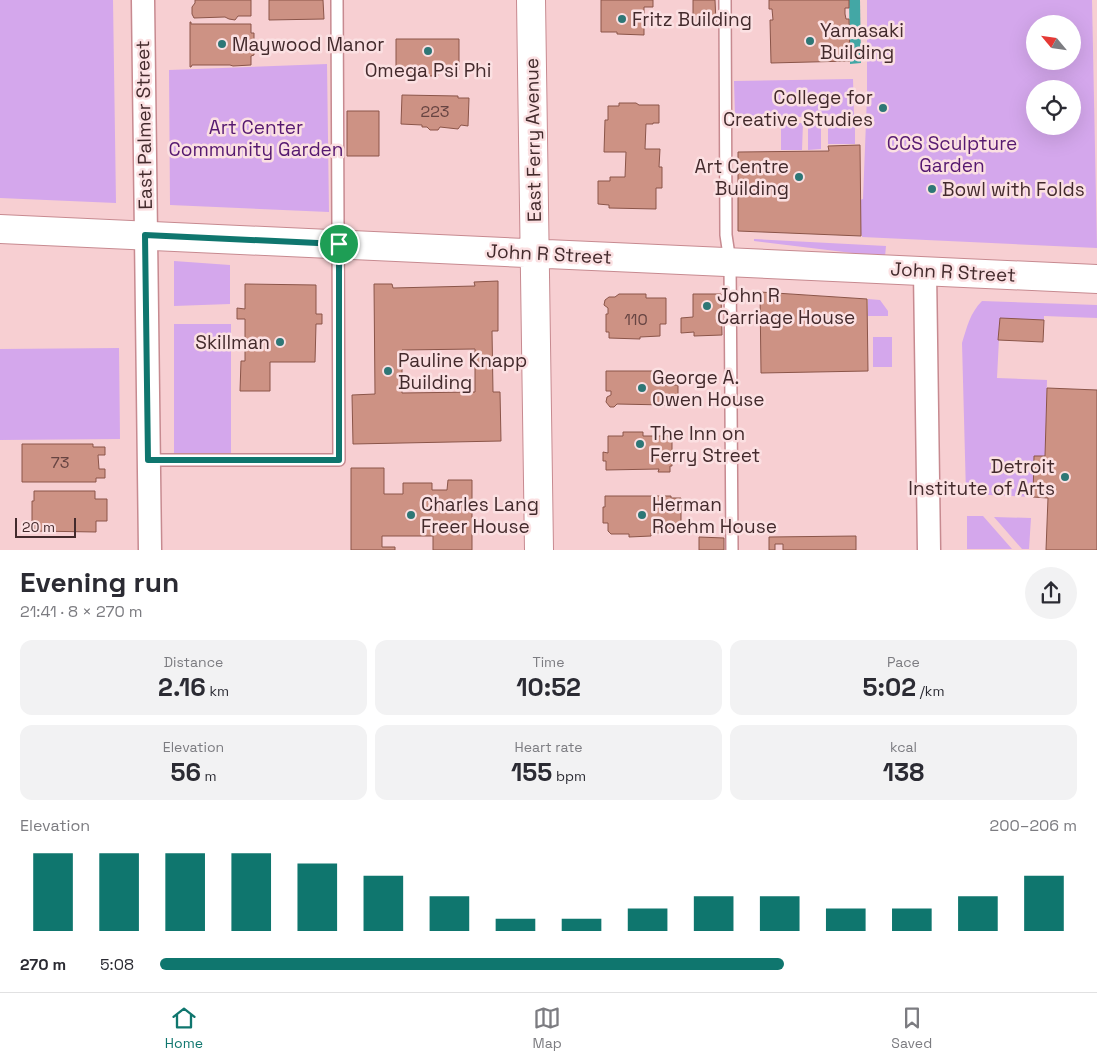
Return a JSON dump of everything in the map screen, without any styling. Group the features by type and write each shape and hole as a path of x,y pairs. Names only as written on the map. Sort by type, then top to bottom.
{"street":[{"name":"East Palmer Street","path":"143,0 150,550"},
{"name":"East Ferry Avenue","path":"531,0 539,550"},
{"name":"John R Street","path":"0,229 1097,279"},
{"path":"925,271 929,550"}],"lane":[{"path":"148,460 339,460 337,0"},
{"path":"725,0 726,235 730,262 732,550"}],"green space":[{"path":"0,0 113,0 116,203 0,198"},
{"name":"CCS Sculpture Garden","path":"867,0 1092,0 1097,248 862,237 860,234 860,200 863,199 867,96"},
{"name":"Art Center Community Garden","path":"327,64 329,212 170,205 169,70"},
{"path":"853,79 854,116 735,118 734,81"},
{"path":"828,122 855,122 855,144 828,144"},
{"path":"781,123 803,123 802,150 781,150"},
{"path":"808,123 821,123 821,149 808,150"},
{"path":"754,239 886,246 885,257 754,241"},
{"path":"174,261 230,265 230,304 174,306"},
{"path":"868,299 880,300 888,311 888,316 868,316"},
{"path":"982,301 1097,305 1097,318 1044,316 1044,320 1000,319 997,378 1047,380 1045,456 1034,456 1033,497 966,494 962,343 972,315"},
{"path":"174,324 231,324 231,456 174,453"},
{"path":"873,337 892,337 892,367 873,367"},
{"path":"119,348 120,439 0,440 0,349"},
{"path":"967,516 983,516 1012,549 967,549"},
{"path":"994,517 1031,518 1029,549 1022,549"}],"water":[{"path":"849,0 860,0 861,63 850,64"}],"building":[{"path":"195,0 251,0 251,16 238,16 235,20 225,17 194,18 192,7"},
{"path":"269,0 323,0 324,19 269,20"},
{"name":"Fritz Building","path":"601,0 653,0 653,7 644,7 644,35 601,32"},
{"path":"693,0 715,0 716,23 693,24"},
{"name":"Yamasaki Building","path":"769,0 849,0 849,8 845,8 845,14 846,19 849,19 850,61 771,63 770,20 773,20 772,9 769,9"},
{"name":"Maywood Manor","path":"190,22 191,24 251,24 251,33 254,33 254,55 251,56 251,65 192,65 190,67"},
{"name":"Omega Psi Phi","path":"396,39 459,39 459,70 455,74 449,75 446,72 438,72 438,76 425,76 425,73 396,74"},
{"path":"402,95 458,96 458,98 469,98 468,126 461,125 458,129 440,127 438,130 430,130 427,127 422,127 422,125 401,124"},
{"path":"619,103 659,105 659,123 646,124 645,149 660,149 659,167 662,167 662,188 656,188 656,209 609,208 609,205 598,204 598,181 610,181 610,177 625,177 626,152 604,152 605,120 608,120 608,106 619,106"},
{"path":"347,111 379,111 379,156 347,156"},
{"name":"Art Centre Building","path":"860,145 861,236 738,231 738,152 829,151 828,146"},
{"name":"Pauline Knapp Building","path":"498,281 498,331 492,331 493,392 500,392 501,441 353,444 352,395 375,394 374,284 392,284 393,288 475,286 474,282","holes":["475,349 475,392 402,393 402,350"]},
{"name":"Skillman","path":"245,284 316,285 316,314 322,314 322,324 316,324 315,362 270,362 270,391 240,391 241,361 245,361 245,319 237,319 237,308 245,309"},
{"path":"760,292 867,299 868,371 761,373"},
{"path":"619,294 646,294 646,298 666,298 666,324 660,324 660,336 640,337 640,339 609,338 609,332 606,332 608,308 604,305 605,300"},
{"name":"John R Carriage House","path":"693,294 721,294 722,335 694,336 694,332 681,333 681,318 693,317"},
{"path":"1000,318 1044,320 1043,342 998,340"},
{"name":"George A. Owen House","path":"606,371 659,371 659,375 663,378 663,385 678,385 678,396 666,396 665,405 617,404 614,407 610,407 606,402 607,397 611,395 611,391 606,391"},
{"name":"Detroit Institute of Arts","path":"1047,388 1097,390 1097,550 1046,550 1048,498 1033,497 1034,456 1045,456"},
{"name":"The Inn on Ferry Street","path":"623,432 643,432 643,436 672,436 672,466 670,466 670,472 658,472 659,469 606,470 603,452 608,453 608,436 623,436"},
{"path":"22,444 93,444 93,447 105,447 105,455 98,455 99,469 105,469 105,478 96,478 96,482 22,482"},
{"name":"Charles Lang Freer House","path":"351,468 384,468 384,494 403,494 403,483 432,483 432,490 447,490 448,480 472,480 472,550 433,550 433,536 382,536 382,547 395,547 395,550 351,550"},
{"path":"34,491 95,491 95,499 107,499 107,521 96,521 96,532 34,531 32,501 34,501"},
{"name":"Herman Roehm House","path":"605,496 671,496 671,498 681,498 681,526 671,526 671,533 651,533 651,536 629,537 629,534 611,534 608,531 608,523 603,523"},
{"path":"856,536 856,550 783,550 783,544 775,544 775,550 769,550 769,537"},
{"path":"699,537 724,538 724,550 699,550"}],"place":[{"name":"Fritz Building","path":"622,19"},
{"name":"Yamasaki Building","path":"810,41"},
{"name":"Maywood Manor","path":"222,44"},
{"name":"Omega Psi Phi","path":"428,51"},
{"name":"College for Creative Studies","path":"883,108"},
{"name":"Art Centre Building","path":"799,177"},
{"name":"Bowl with Folds","path":"932,189"},
{"name":"John R Carriage House","path":"707,306"},
{"name":"Skillman","path":"280,342"},
{"name":"Pauline Knapp Building","path":"388,371"},
{"name":"George A. Owen House","path":"642,388"},
{"name":"The Inn on Ferry Street","path":"640,444"},
{"name":"Detroit Institute of Arts","path":"1065,477"},
{"name":"Charles Lang Freer House","path":"411,515"},
{"name":"Herman Roehm House","path":"642,515"}],"route":[{"path":"145,235 339,244 339,460 148,460 145,235"}]}
